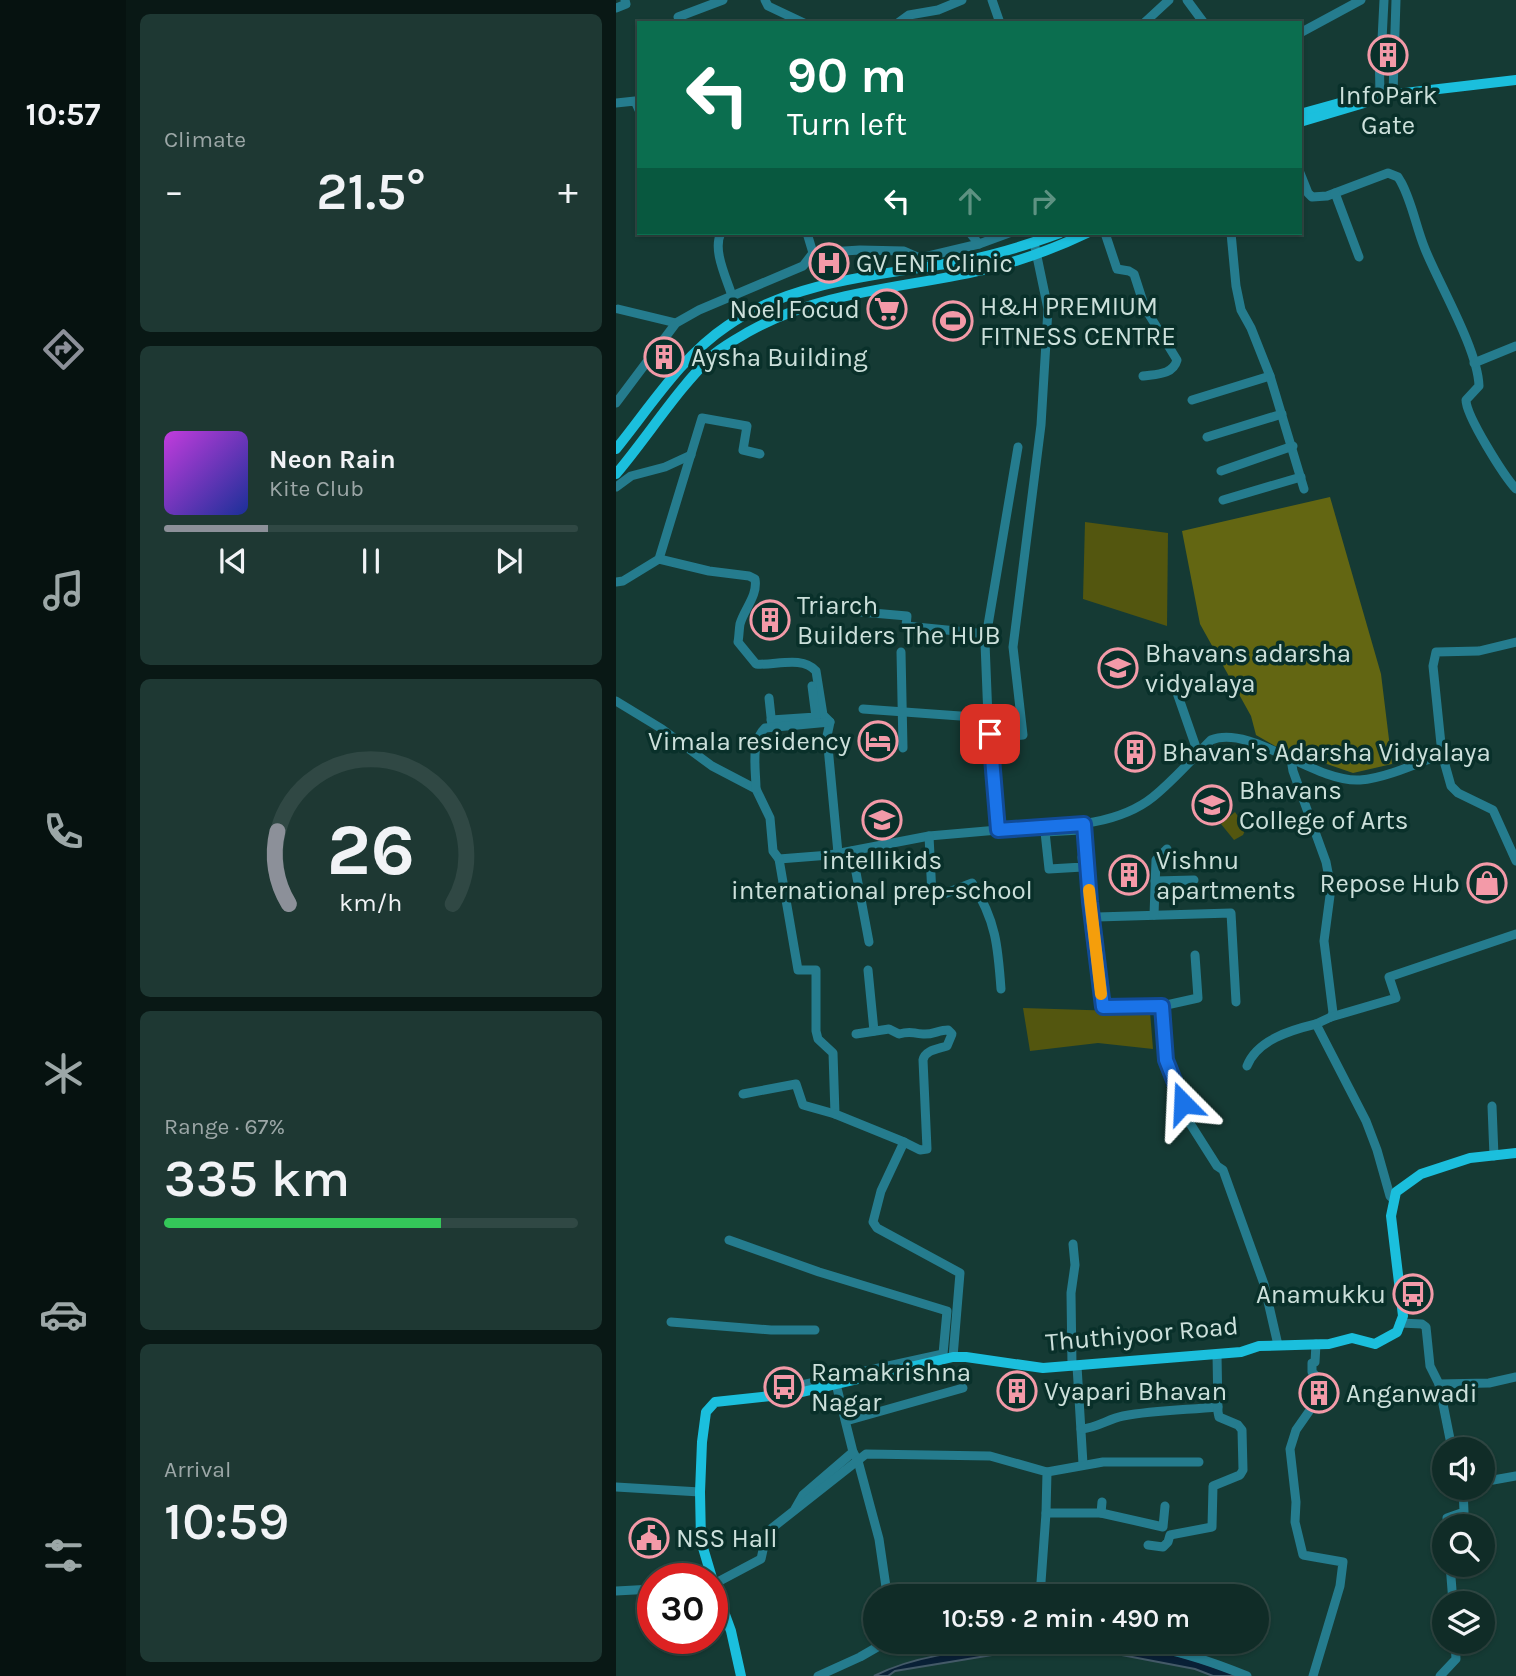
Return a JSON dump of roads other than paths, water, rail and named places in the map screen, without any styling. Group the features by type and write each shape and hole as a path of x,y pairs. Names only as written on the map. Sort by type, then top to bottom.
{"main road":[{"path":"1302,113 1366,95 1379,96 1516,80"},
{"path":"1302,121 1379,96"},
{"path":"616,449 707,340 728,324 766,305 803,290 921,263 977,258 1054,235"},
{"path":"616,474 693,377 715,354 784,314 808,305 991,268 1037,255 1082,235"},
{"path":"921,263 923,281"},
{"path":"1400,1323 1403,1316 1391,1216 1396,1192 1421,1174 1470,1158 1516,1153"},
{"name":"Thuthiyoor Road","path":"707,1563 701,1541 702,1441 706,1412 715,1402 798,1393 953,1357 1043,1368 1241,1352 1259,1346 1329,1344 1352,1338 1375,1344 1397,1332 1400,1323"},
{"name":"Thuthiyoor Road","path":"728,1623 741,1676"}],"street":[{"path":"616,8 626,4 625,0"},
{"path":"678,17 723,0"},
{"path":"901,21 909,15 939,10 962,0"},
{"path":"992,0 999,21"},
{"path":"1146,21 1169,0"},
{"path":"1187,0 1203,21"},
{"path":"1302,32 1362,0"},
{"path":"1384,0 1379,52 1386,61"},
{"path":"1386,61 1395,61 1396,0"},
{"path":"766,3 800,21"},
{"path":"1382,40 1393,79 1393,93"},
{"path":"1379,96 1386,61 1394,40"},
{"path":"616,103 635,101 637,106"},
{"path":"1302,178 1312,197 1335,193 1379,175 1388,173 1398,177 1404,187 1424,247 1474,363 1479,386 1466,400 1468,412 1516,489"},
{"path":"1335,193 1359,257"},
{"path":"720,235 720,258 733,296"},
{"path":"808,235 813,253"},
{"path":"972,235 979,244"},
{"path":"813,253 904,251 910,252 921,263 1004,235"},
{"path":"1106,235 1117,269 1134,274 1145,308 1177,360 1174,369 1169,372 1143,376"},
{"path":"1231,235 1241,310 1270,376 1304,489"},
{"path":"1006,737 1023,735 1013,647 1046,372 1048,309 1034,242"},
{"path":"616,403 676,323 803,267 813,253"},
{"path":"618,309 676,323"},
{"path":"1474,363 1516,346"},
{"path":"1192,400 1270,376"},
{"path":"1207,437 1282,414"},
{"path":"616,582 623,581 659,559 703,418 747,426 743,450 760,454"},
{"path":"1221,471 1293,446"},
{"path":"998,830 988,718 987,634 1018,447"},
{"path":"616,487 625,479 665,467 691,455"},
{"path":"1223,500 1301,477"},
{"path":"659,559 755,579 751,601 740,624 738,642 756,664 784,662 813,667 816,671 823,715 830,722"},
{"path":"861,612 907,616 906,626 987,634"},
{"path":"1516,642 1479,651 1436,652 1433,666 1442,754 1451,786 1458,793 1493,810 1516,861"},
{"path":"901,652 903,748"},
{"path":"812,687 816,717 772,724 759,733 756,789 770,818 773,851 779,859 797,970 816,970 816,1031 818,1039 833,1053 835,1114"},
{"path":"1175,687 1198,753"},
{"path":"769,698 772,724"},
{"path":"616,701 662,729 712,766 756,789"},
{"path":"863,709 988,718"},
{"path":"772,724 830,722"},
{"path":"830,722 827,736 838,853"},
{"path":"1081,826 1083,867 1049,869 1045,832 1081,826 1128,811 1152,798 1211,740 1220,736 1236,737 1291,760 1359,780 1407,768 1442,754"},
{"path":"1291,760 1326,862 1331,888 1324,941 1331,1017"},
{"path":"779,859 852,851 929,836 1081,826"},
{"path":"1081,826 1103,1007 1162,1006 1198,998 1195,955"},
{"path":"929,836 932,895 944,894 972,883 985,904 998,945 1000,989"},
{"path":"1154,915 1156,860 1167,849"},
{"path":"852,851 869,942"},
{"path":"1155,881 1194,880"},
{"path":"1093,912 1097,917 1231,913 1236,1002"},
{"path":"1247,1066 1250,1059 1276,1037 1289,1031 1396,998 1388,977 1516,934"},
{"path":"868,970 874,1031"},
{"path":"1162,1006 1166,1060 1191,1125 1217,1166 1223,1170 1264,1284 1278,1345"},
{"path":"1316,1024 1366,1121 1390,1196 1394,1199"},
{"path":"743,1094 796,1084 803,1105 835,1114 920,1150 927,1149 923,1060 930,1052 947,1046 952,1034 948,1030 922,1035 909,1030 899,1034 889,1029 856,1034"},
{"path":"1492,1106 1494,1156"},
{"path":"904,1142 881,1191 873,1222 877,1228 960,1273 953,1357"},
{"path":"729,1240 819,1272 947,1311 943,1354 797,1386 798,1393"},
{"path":"1073,1244 1075,1265 1071,1293 1074,1366 1083,1464"},
{"path":"671,1322 771,1330 815,1330"},
{"path":"1400,1323 1422,1324 1426,1327 1430,1366 1439,1384 1450,1437"},
{"path":"1313,1676 1340,1586 1343,1562 1303,1555 1296,1522 1290,1449 1296,1430 1310,1410 1315,1375 1312,1373 1312,1363 1315,1362 1316,1344"},
{"path":"1148,1545 1163,1547 1167,1545 1170,1535 1212,1527 1213,1486 1240,1475 1243,1470 1242,1430 1238,1425 1220,1417 1217,1354"},
{"path":"1439,1384 1489,1383 1516,1377"},
{"path":"836,1384 879,1539 886,1584"},
{"path":"846,1421 963,1388"},
{"path":"1081,1429 1141,1413 1218,1407"},
{"path":"728,1575 761,1559 767,1532 791,1515 855,1457 866,1454 990,1456 1047,1472 1083,1464 1125,1461 1199,1462"},
{"path":"1041,1584 1047,1472"},
{"path":"1495,1480 1516,1476"},
{"path":"616,1487 700,1492"},
{"path":"1458,1514 1464,1512 1464,1500"},
{"path":"1101,1513 1102,1502"},
{"path":"1046,1513 1101,1513 1163,1527 1165,1506"},
{"path":"616,1591 637,1590"},
{"path":"818,1676 865,1654"},
{"path":"1183,1654 1247,1676"},
{"path":"1440,1676 1456,1659 1456,1654"}],"water":[{"path":"948,1654 999,1654 895,1671 888,1676 874,1676"},
{"path":"1116,1654 1169,1654 1239,1676 1213,1676 1195,1669"}],"tunnel":[{"path":"1383,60 1384,51"}],"place":[{"name":"InfoPark Gate","path":"1388,55"},
{"name":"GV ENT Clinic","path":"829,263"},
{"name":"Noel Focud","path":"887,309"},
{"name":"H&H PREMIUM FITNESS CENTRE","path":"953,321"},
{"name":"Aysha Building","path":"664,357"},
{"name":"Triarch Builders The HUB","path":"770,620"},
{"name":"Bhavans adarsha vidyalaya","path":"1118,668"},
{"name":"Vimala residency","path":"878,741"},
{"name":"Bhavan's Adarsha Vidyalaya","path":"1135,752"},
{"name":"Bhavans College of Arts","path":"1212,805"},
{"name":"intellikids international prep-school","path":"882,820"},
{"name":"Vishnu apartments","path":"1129,875"},
{"name":"Repose Hub","path":"1487,883"},
{"name":"Anamukku","path":"1413,1294"},
{"name":"Ramakrishna Nagar","path":"784,1387"},
{"name":"Vyapari Bhavan","path":"1017,1391"},
{"name":"Anganwadi","path":"1319,1393"},
{"name":"NSS Hall","path":"649,1538"}]}
